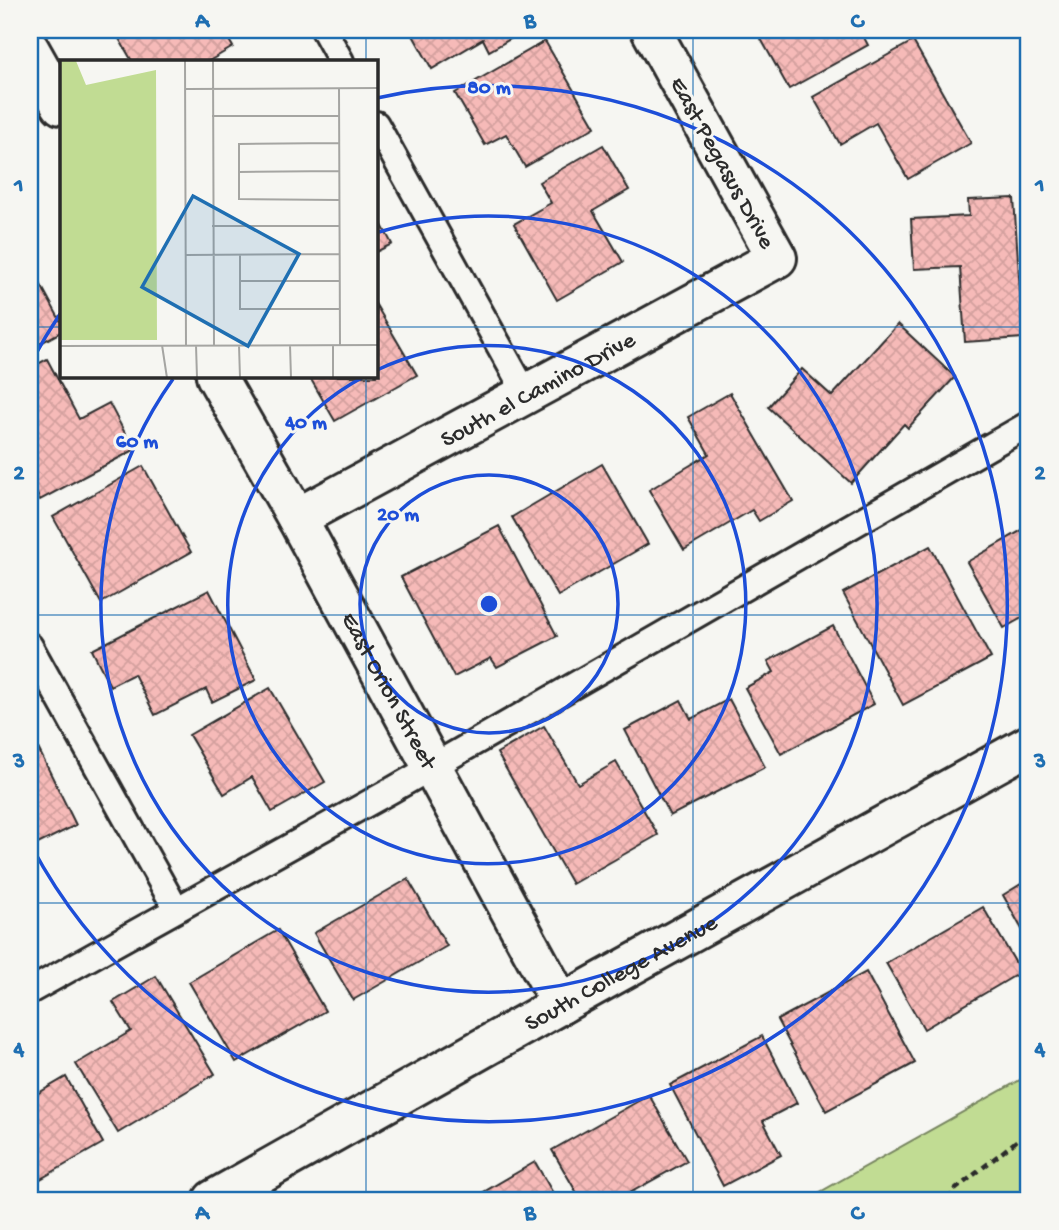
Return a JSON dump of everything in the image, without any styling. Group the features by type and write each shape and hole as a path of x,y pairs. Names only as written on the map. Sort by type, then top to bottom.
{"street":[{"name":"East Pegasus Drive","path":"650,30 777,258"},
{"path":"30,50 60,103"},
{"name":"South el Camino Drive","path":"297,518 777,258"},
{"name":"East Orion Street","path":"217,378 297,518 561,1004"},
{"name":"South College Avenue","path":"213,1200 1029,746"}],"lane":[{"path":"324,30 340,60"},
{"path":"378,128 526,394"},
{"path":"30,991 393,790 1029,424"},
{"path":"30,646 176,909"}],"path":[{"path":"948,1200 956,1189 1029,1131"}],"green space":[{"path":"1029,1075 1029,1200 806,1200"}],"building":[{"path":"114,30 223,30 233,47 211,60 131,60"},
{"path":"410,30 526,30 489,51 483,39 432,69"},
{"path":"756,30 860,30 868,45 789,89"},
{"path":"545,41 595,127 525,167 506,134 485,145 455,93"},
{"path":"913,41 971,143 908,179 876,123 840,144 813,97"},
{"path":"603,145 629,190 593,211 623,262 557,300 514,224 551,203 539,182"},
{"path":"1014,198 1023,338 965,342 960,267 914,269 911,219 969,216 968,200"},
{"path":"378,218 392,244 378,251"},
{"path":"35,274 60,320 60,333 30,349 30,277"},
{"path":"378,308 417,375 335,421 310,378 378,378"},
{"path":"898,324 955,377 908,428 904,424 851,483 768,407 802,369 832,396"},
{"path":"47,359 79,419 109,403 134,450 40,500 30,481 30,368"},
{"path":"730,393 793,501 759,521 752,510 684,550 649,490 709,454 688,417"},
{"path":"602,464 648,544 558,596 512,517"},
{"path":"143,466 191,552 101,603 53,517"},
{"path":"499,526 557,636 497,667 491,658 454,677 401,577"},
{"path":"1029,526 1029,614 1004,628 967,562"},
{"path":"930,546 991,658 903,705 843,593"},
{"path":"209,590 256,680 212,702 206,689 155,715 134,674 110,686 92,650"},
{"path":"833,626 874,704 781,754 745,688 774,672 768,661"},
{"path":"270,688 325,782 272,812 252,777 224,794 189,735"},
{"path":"729,699 765,767 670,816 625,730 681,700 691,719"},
{"path":"544,726 578,784 616,762 658,835 572,884 497,753"},
{"path":"37,746 76,825 30,848 30,750"},
{"path":"408,879 447,946 353,1000 314,933"},
{"path":"1029,879 1029,942 1003,895"},
{"path":"983,907 1021,972 924,1029 886,963"},
{"path":"278,930 325,1011 236,1062 189,982"},
{"path":"866,972 915,1063 826,1111 777,1020"},
{"path":"156,976 215,1074 118,1133 76,1064 131,1031 113,1002"},
{"path":"762,1036 797,1103 763,1121 781,1155 723,1186 670,1085"},
{"path":"66,1077 103,1143 30,1185 30,1098"},
{"path":"649,1095 687,1161 617,1200 581,1200 552,1150"},
{"path":"535,1162 557,1200 470,1200"}]}
